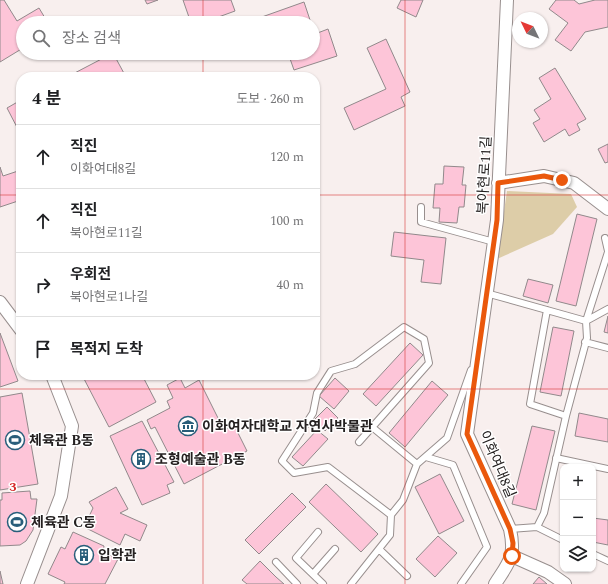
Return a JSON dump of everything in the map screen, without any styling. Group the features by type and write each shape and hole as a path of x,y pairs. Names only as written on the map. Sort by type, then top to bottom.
{"street":[{"name":"북아현로11길","path":"478,350 494,242 507,0"},
{"path":"498,183 544,176 574,183 608,209"},
{"path":"0,302 16,323"},
{"name":"이화여대8길","path":"478,350 467,434 510,529 513,543 512,556"},
{"path":"27,584 61,496 72,426 54,380"},
{"path":"495,584 512,556 548,572 564,584"}],"lane":[{"path":"421,207 421,222 494,242"},
{"path":"537,527 544,513 566,416 585,342 586,321 608,252 604,238"},
{"path":"486,293 586,321 608,309"},
{"path":"546,310 530,404 566,416"},
{"path":"359,442 429,364 424,339 404,326 355,364 331,371 317,393 312,413 282,461 294,474 328,467 391,514"},
{"path":"585,342 608,348"},
{"path":"360,584 353,582 390,535 391,514 403,500 417,464 448,438 478,350"},
{"path":"372,427 417,464"},
{"path":"426,457 453,465 487,547 461,584"},
{"path":"556,458 608,469"},
{"path":"510,529 537,527 560,538"},
{"path":"318,532 296,558 323,584"},
{"path":"313,574 335,549"},
{"path":"379,549 407,576"},
{"path":"596,555 608,561"},
{"path":"276,562 297,584"}],"shaded area":[{"path":"507,191 571,194 577,207 553,234 497,259"}],"building":[{"path":"0,0 4,0 16,19 16,52 0,62"},
{"path":"145,0 158,0 147,4"},
{"path":"183,0 231,0 235,11 221,16 189,16"},
{"path":"401,0 423,0 416,17 397,8"},
{"path":"556,0 574,0 579,4 595,0 608,0 608,27 585,32 571,51 555,40 568,23 549,9"},
{"path":"304,2 309,16 265,16"},
{"path":"39,8 44,16 25,16"},
{"path":"328,29 337,56 294,70 290,60 320,60 320,32"},
{"path":"386,39 410,92 401,97 405,106 354,130 344,108 386,89 367,48"},
{"path":"100,60 117,60 123,72 77,72"},
{"path":"555,68 586,119 577,124 580,130 569,136 565,129 544,142 533,123 540,119 534,110 551,99 539,78"},
{"path":"16,103 16,125 7,108"},
{"path":"608,144 608,162 605,163 598,149"},
{"path":"444,166 464,167 462,185 466,185 464,207 459,207 457,223 439,222 440,208 433,208 435,184 443,184"},
{"path":"0,167 3,176 16,172 16,202 0,207"},
{"path":"577,214 597,219 576,306 556,301"},
{"path":"394,232 446,238 441,284 421,282 424,260 391,256"},
{"path":"528,279 553,285 548,303 523,296"},
{"path":"608,316 608,333 604,332"},
{"path":"553,327 574,331 561,396 540,392"},
{"path":"0,333 16,376 16,380 18,381 0,387"},
{"path":"410,343 423,355 376,406 363,394"},
{"path":"335,378 349,391 334,409 319,396"},
{"path":"85,380 145,380 156,402 109,427"},
{"path":"176,380 181,380 185,388 199,380 224,430 234,425 247,451 184,484 155,427 151,429 147,420 170,408 167,401 173,398 167,385"},
{"path":"432,381 448,395 405,447 389,433"},
{"name":"체육관 B동","path":"22,393 38,484 0,490 0,397"},
{"path":"327,407 338,418 325,431 314,420"},
{"path":"579,413 608,419 608,442 575,436"},
{"name":"조형예술관 B동","path":"142,421 174,482 167,485 170,493 142,505 110,436"},
{"path":"532,426 555,431 536,510 512,504"},
{"path":"317,430 328,439 303,466 292,457"},
{"path":"440,474 464,521 439,534 415,487"},
{"path":"326,484 378,534 361,552 309,502"},
{"path":"116,487 128,509 120,513 147,525 140,541 125,534 120,545 84,527 93,508 89,502"},
{"name":"체육관 C동","path":"30,491 31,499 37,499 33,530 26,541 20,545 0,546 0,500 2,500 2,493"},
{"path":"292,493 306,507 259,554 245,540"},
{"path":"596,518 608,520 608,545 596,543"},
{"name":"입학관","path":"73,532 104,546 103,552 118,559 105,584 64,584 65,582 48,574 61,547 65,549"},
{"path":"438,536 457,553 435,577 416,559"},
{"path":"260,561 284,584 247,584 242,580"},
{"path":"0,571 3,584 0,584"},
{"path":"539,577 547,584 533,584"}],"place":[{"name":"이화여자대학교 자연사박물관","path":"188,426"},
{"name":"체육관 B동","path":"15,440"},
{"name":"조형예술관 B동","path":"141,459"},
{"name":"체육관 C동","path":"17,522"},
{"name":"입학관","path":"84,555"}],"route":[{"path":"512,556 513,543 510,529 467,434 497,220 498,183 544,176 562,180"}]}
